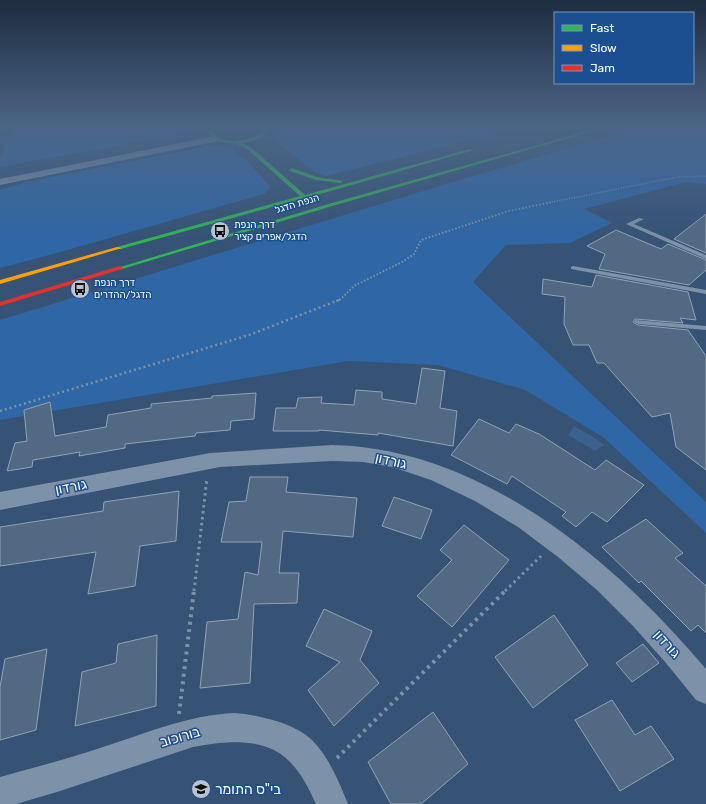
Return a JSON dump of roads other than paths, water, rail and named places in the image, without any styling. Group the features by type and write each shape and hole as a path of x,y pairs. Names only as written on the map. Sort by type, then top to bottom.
{"main road":[{"path":"269,166 303,196 327,206"},
{"name":"הנפת הדגל","path":"0,282 415,166"},
{"name":"הנפת הדגל","path":"0,304 327,206 470,166"},
{"path":"327,206 319,192 290,167 313,179 328,182 381,175"},
{"path":"240,214 269,203 282,190 279,177 275,171"}],"street":[{"path":"0,177 56,166"},
{"path":"0,182 81,166"},
{"name":"גורדון","path":"0,501 190,465 209,460 301,454 361,454 391,459 423,469 464,486 542,530 582,562 662,637 706,690"},
{"name":"בורוכוב","path":"0,793 82,770 195,731 233,727 263,731 282,739 301,751 324,786 332,804"}],"lane":[{"path":"641,219 629,224 706,257"},
{"path":"573,268 706,292"},
{"path":"638,322 706,328"}],"place":[{"name":"דרך הנפת הדגל/אפרים קציר","path":"220,231"},
{"name":"דרך הנפת הדגל/ההדרים","path":"80,289"},
{"name":"בי\"ס התומר","path":"201,789"}]}
